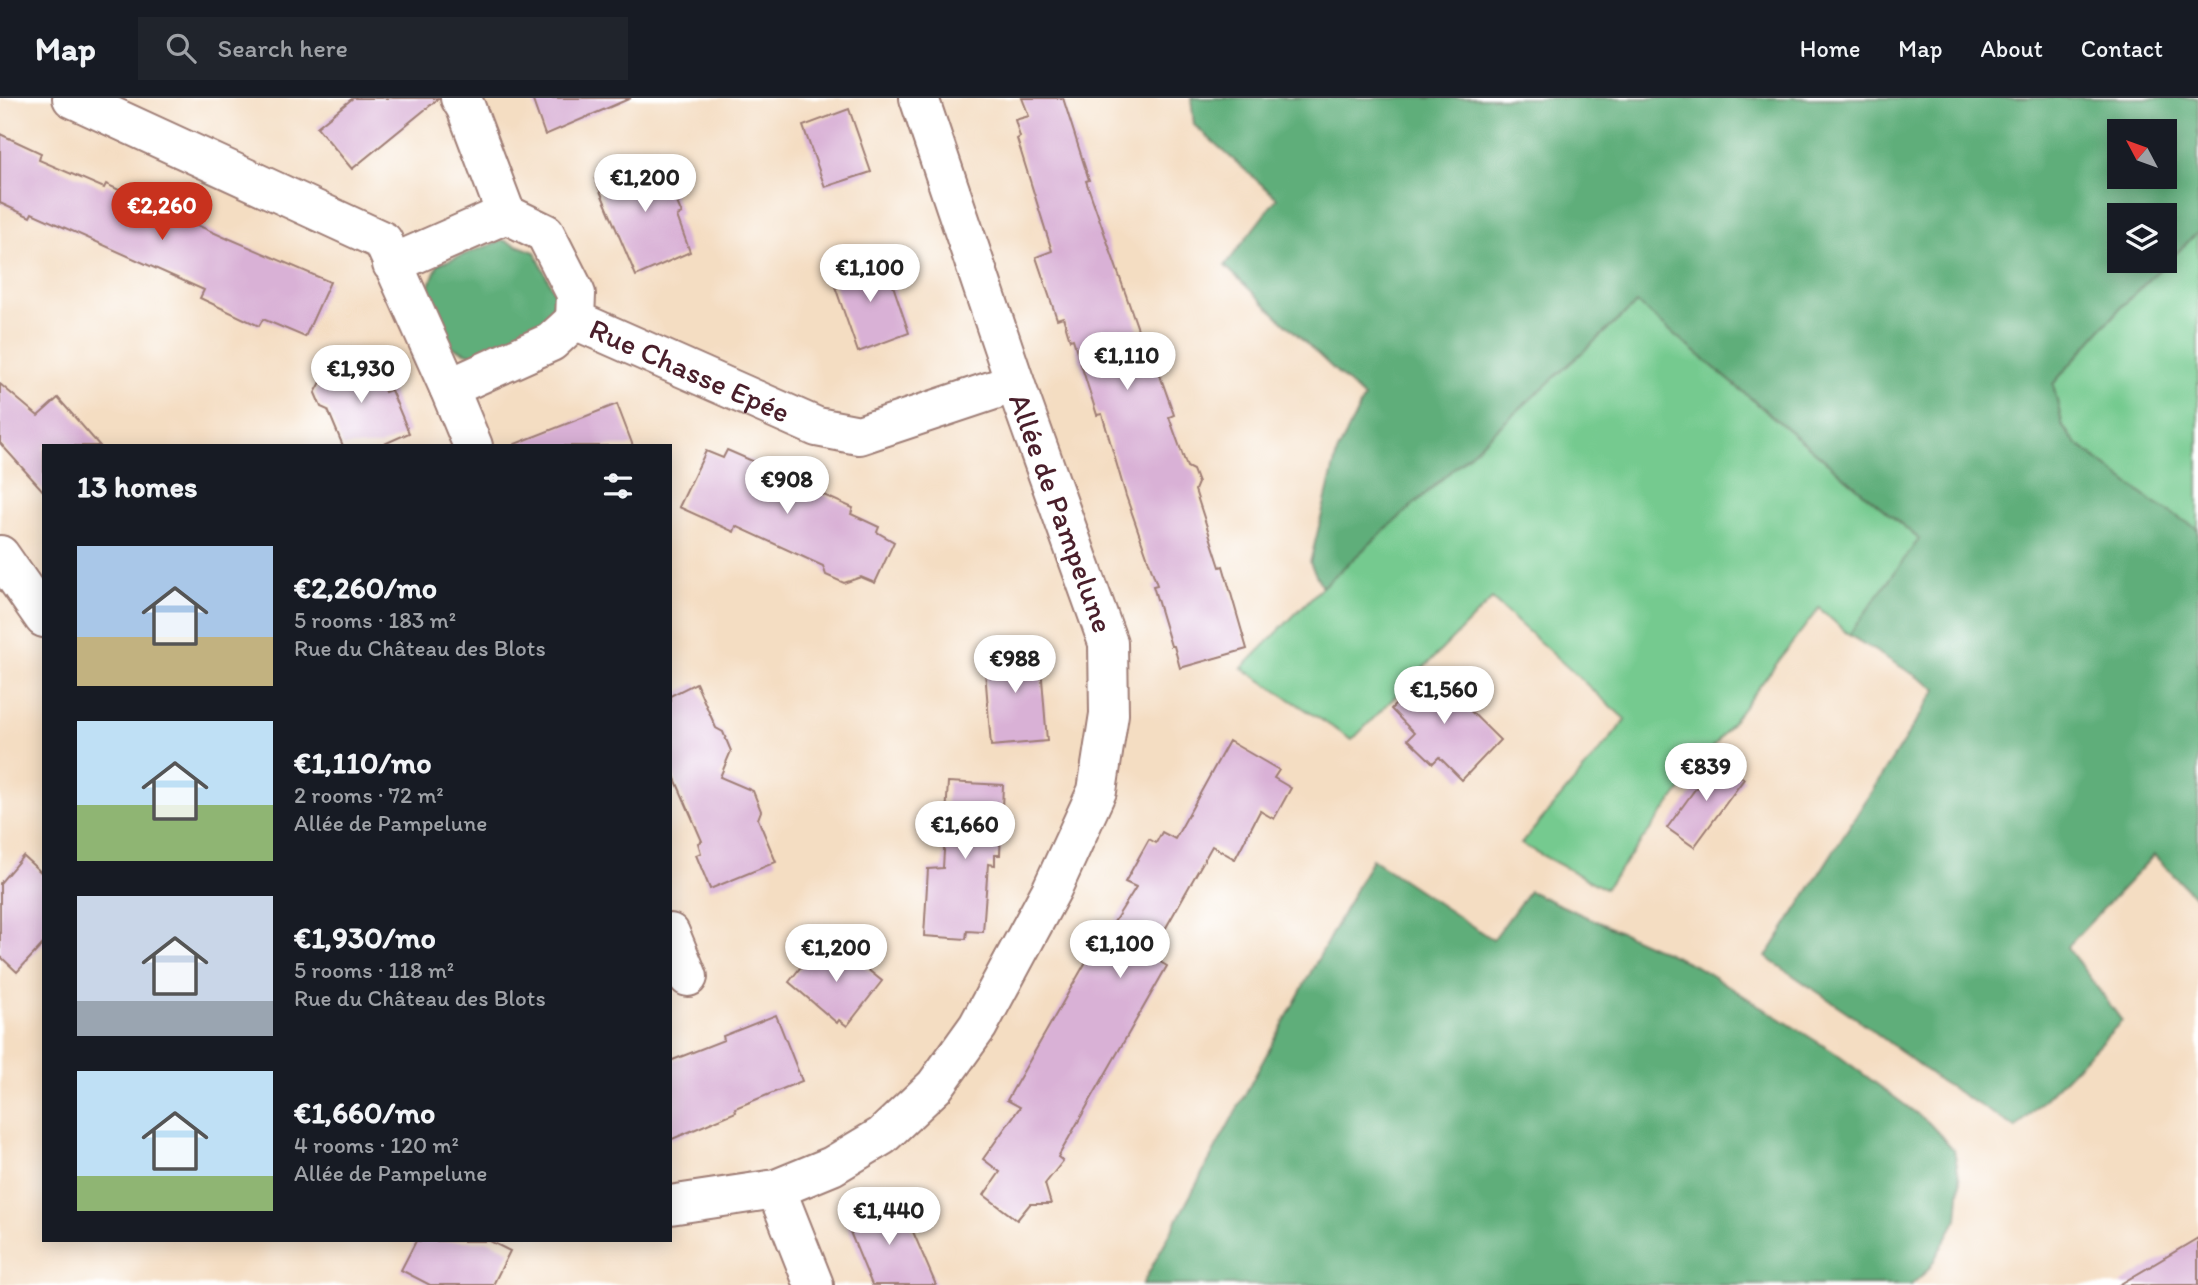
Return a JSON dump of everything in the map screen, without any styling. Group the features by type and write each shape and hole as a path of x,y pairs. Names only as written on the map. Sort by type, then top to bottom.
{"street":[{"path":"72,98 383,242 471,444"},
{"path":"393,264 506,214 460,98"},
{"name":"Allée de Pampelune","path":"672,1205 776,1189 832,1166 882,1136 935,1086 978,1026 1052,889 1097,791 1109,715 1108,643 1015,383 919,98"},
{"name":"Rue Chasse Epée","path":"506,214 545,233 576,294 575,320 817,427 859,435 1015,383"},
{"path":"449,388 551,342 575,320"},
{"path":"0,555 42,615"},
{"path":"672,938 688,977"},
{"path":"776,1189 814,1285"}],"green space":[{"path":"1191,98 2198,98 2198,232 2177,252 2177,203 2107,203 2107,273 2156,273 2120,308 2053,384 2063,427 2076,443 2151,501 2198,529 2198,900 2154,855 2067,947 2122,1021 2016,1128 1940,1081 1856,1018 1766,957 1937,689 1849,635 1919,539 1637,303 1322,587 1310,563 1337,453 1364,398 1225,266 1277,198 1194,125"},
{"path":"2198,232 2198,529 2151,501 2076,443 2063,427 2053,384 2120,308 2156,273 2177,273 2177,252"},
{"path":"503,240 535,252 557,298 546,328 479,357 446,345 425,296 438,264"},
{"path":"1637,303 1920,540 1849,635 1819,608 1605,889 1521,844 1626,720 1492,599 1352,740 1242,668 1322,587"},
{"path":"1372,859 1493,940 1529,891 1696,966 1832,1051 1928,1122 1954,1150 1960,1182 1957,1219 1929,1269 1911,1285 1142,1285"}],"building":[{"path":"353,98 438,99 352,169 317,127"},
{"path":"532,98 631,98 545,135"},
{"path":"1022,98 1063,98 1089,180 1086,181 1140,335 1145,333 1174,415 1169,417 1187,467 1193,470 1198,483 1195,490 1220,567 1223,566 1247,649 1180,668 1174,646 1171,646 1153,586 1157,585 1126,496 1102,414 1097,415 1073,339 1070,340 1063,317 1057,319 1036,257 1052,251 1017,139 1020,137 1015,120 1029,116"},
{"path":"849,109 871,172 825,187 803,126"},
{"path":"0,134 41,153 39,160 104,188 106,184 330,282 305,337 263,319 259,326 200,298 204,290 32,213 30,217 0,203"},
{"path":"657,155 682,214 677,216 690,252 636,276 595,179"},
{"path":"883,256 909,333 858,352 831,275"},
{"path":"356,357 360,366 374,361 385,392 391,390 409,433 384,444 342,444 328,410 321,407 315,393 327,371"},
{"path":"0,384 38,416 58,398 98,444 42,444 42,490 0,443"},
{"path":"617,404 632,444 515,444"},
{"path":"727,450 853,508 851,514 879,527 877,532 894,542 875,583 861,577 844,583 826,575 823,566 736,526 734,532 679,507 706,451 723,458"},
{"path":"1036,644 1037,654 1040,654 1047,741 991,746 984,658 987,658 987,648"},
{"path":"1429,670 1500,740 1462,780 1439,757 1433,763 1408,739 1414,733 1391,709"},
{"path":"696,683 716,728 723,732 731,751 720,777 753,791 761,811 758,819 776,862 710,889 696,855 701,853 698,843 702,841 672,772 672,695"},
{"path":"1229,741 1279,770 1274,778 1291,788 1274,819 1260,811 1235,859 1212,846 1150,956 1167,966 1058,1157 1063,1161 1045,1184 1051,1204 1030,1204 1017,1220 984,1195 1000,1172 983,1159 1020,1107 1007,1100 1091,953 1094,954 1136,887 1125,882 1149,839 1156,843 1162,832 1175,839"},
{"path":"1717,759 1744,779 1694,847 1667,828"},
{"path":"948,782 1003,785 1000,855 995,855 995,865 988,864 983,932 967,931 966,939 924,936 928,869 943,868"},
{"path":"23,856 42,873 42,945 17,972 0,956 0,883"},
{"path":"828,948 841,948 882,981 847,1026 839,1020 837,1023 789,982 814,950 821,956"},
{"path":"776,1015 802,1081 735,1108 736,1112 672,1139 672,1060 724,1040 723,1036"},
{"path":"898,1197 936,1285 872,1285 845,1220"},
{"path":"2198,1238 2198,1285 2119,1285"},
{"path":"415,1242 492,1242 510,1251 493,1285 430,1285 401,1270"}]}
